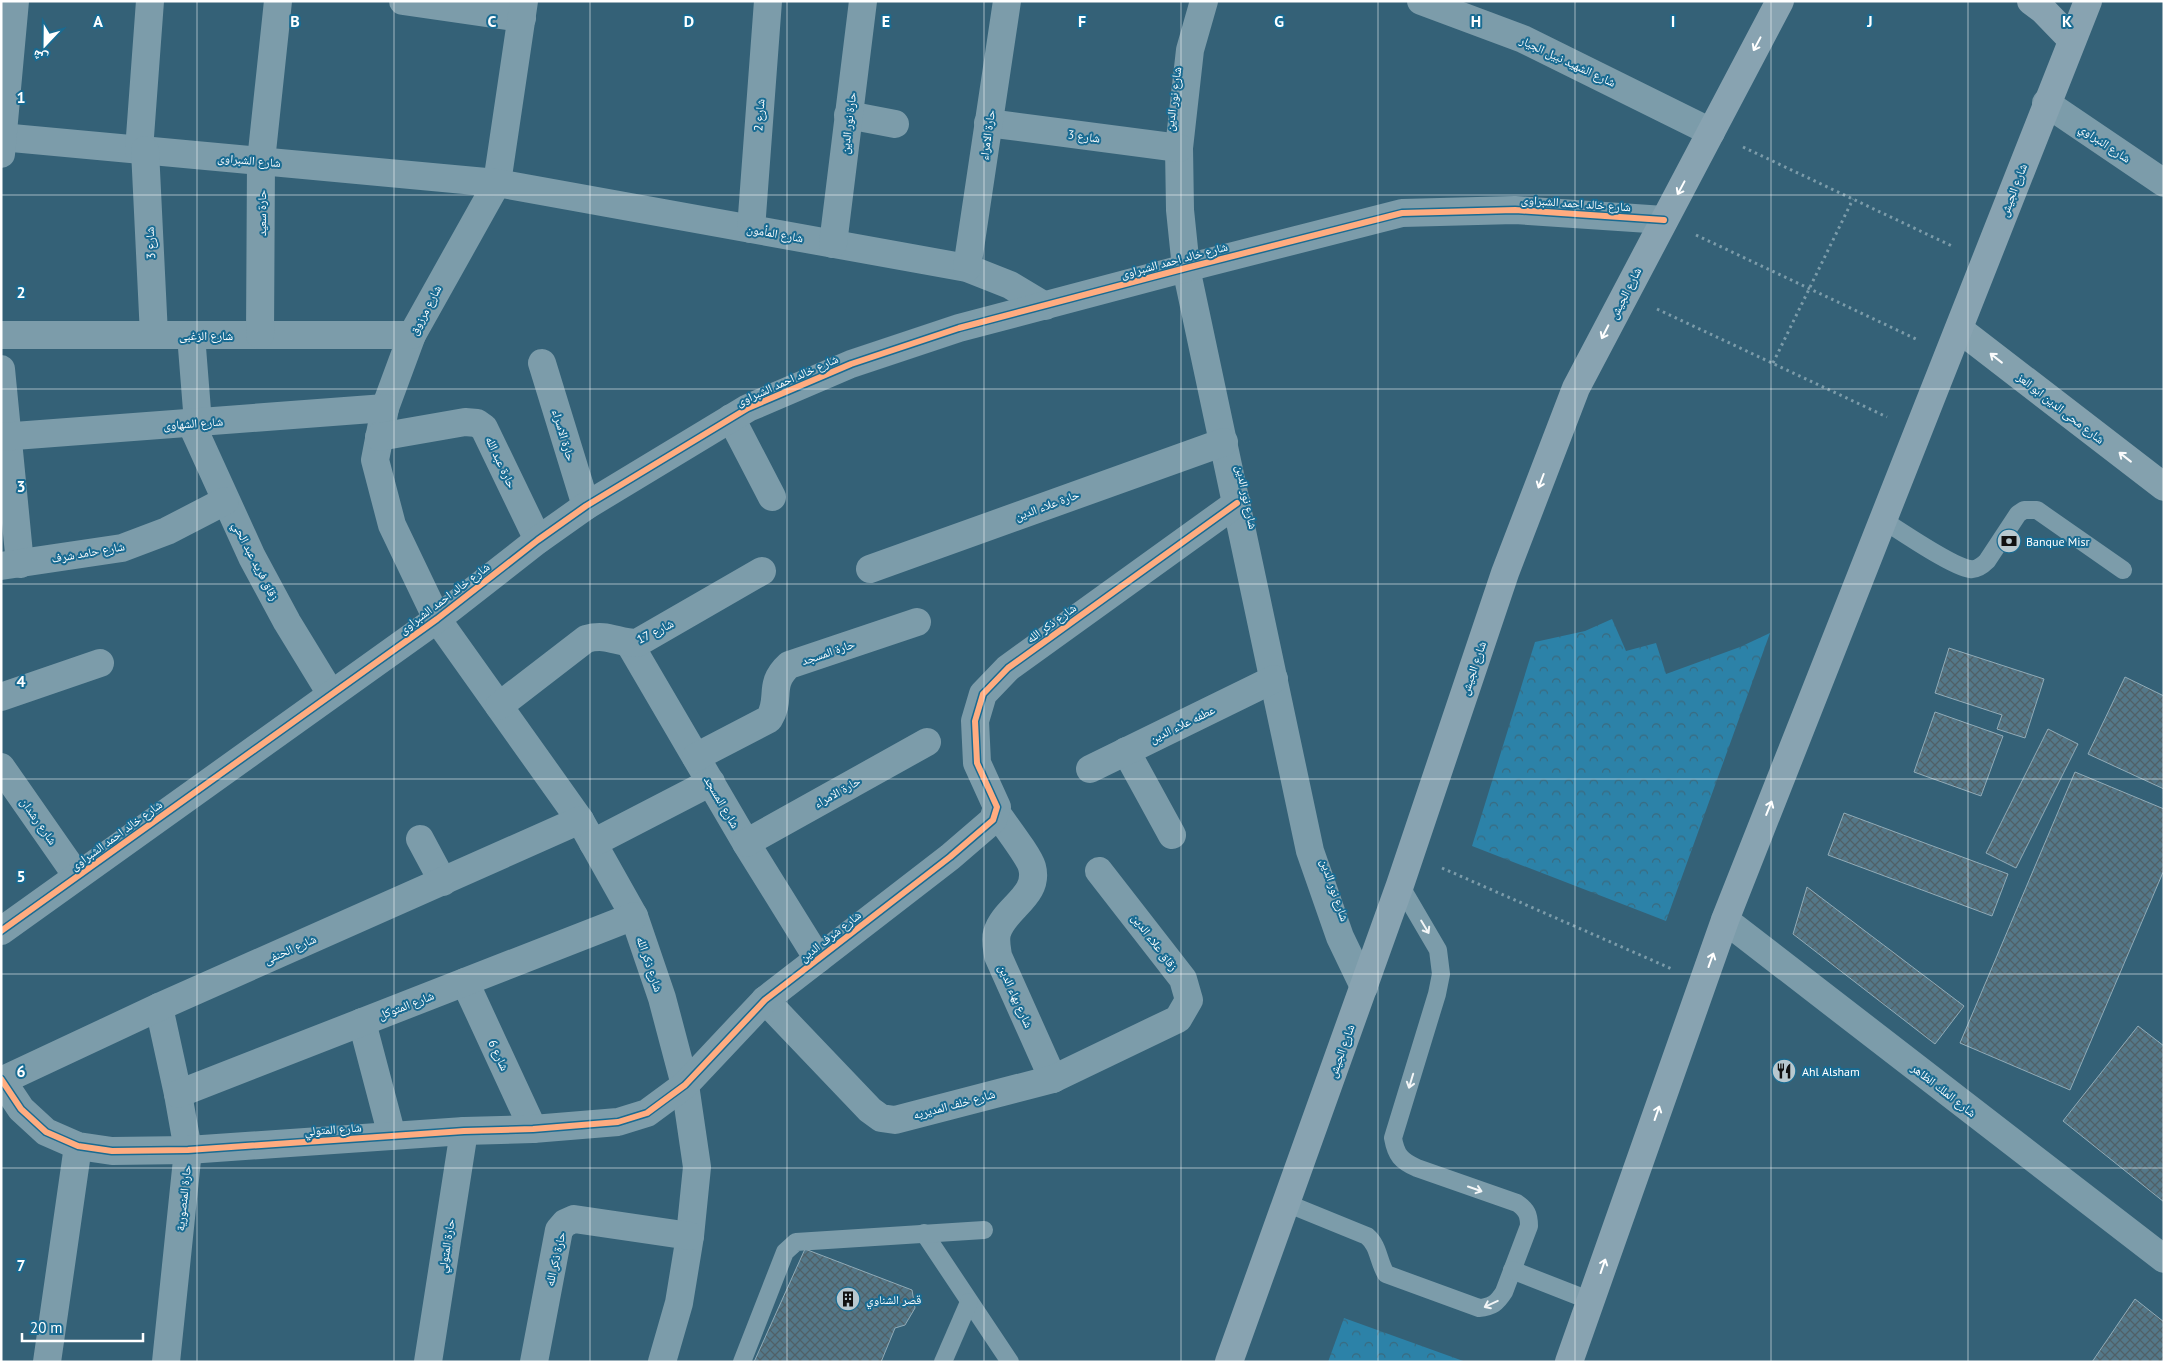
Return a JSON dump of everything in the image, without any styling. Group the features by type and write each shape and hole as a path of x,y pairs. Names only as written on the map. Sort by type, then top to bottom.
{"main road":[{"name":"شارع الجيش","path":"1229,1362 1411,854 1505,573 1576,388 1780,1"},
{"path":"2031,1 2043,10 2072,40"},
{"name":"شارع الجيش","path":"1569,1362 1725,920 1918,431 1950,355 2046,104 2088,1"},
{"name":"شارع محى الدين ابو العز","path":"1959,329 2164,487"},
{"path":"1240,1331 1240,1362"}],"street":[{"path":"2,144 15,1"},
{"name":"شارع 3","path":"150,1 142,150 154,335"},
{"name":"حارة سعيد","path":"260,335 261,161 278,1"},
{"path":"403,1 523,10"},
{"name":"شارع 2","path":"751,229 768,1"},
{"name":"حارة نور الدين","path":"833,244 863,1"},
{"name":"حارة الامراء","path":"967,268 1006,1"},
{"name":"شارع نور الدين","path":"1204,1 1190,50 1179,148 1180,210 1186,268 1310,851 1340,937 1364,987"},
{"name":"شارع الشهيد نبيل الجيار","path":"1421,1 1523,39 1710,132"},
{"name":"شارع مرزوق","path":"437,619 392,525 375,460 385,408 412,335 498,183 523,10"},
{"name":"شارع النبراوي","path":"2046,104 2164,183"},
{"path":"848,115 895,124"},
{"name":"شارع 3","path":"988,123 1179,148"},
{"name":"شارع الشبراوى","path":"2,144 142,150 498,183"},
{"name":"شارع المأمون","path":"498,183 967,268 1010,285 1045,306"},
{"name":"شارع خالد احمد الشبراوى","path":"1,931 437,619 538,540 586,506 748,408 851,364 959,328 1402,213 1515,210 1664,220"},
{"name":"شارع الزغبى","path":"1,335 412,335"},
{"name":"زقاق فريد عبد الحي","path":"191,335 195,423 225,501 252,557 283,614 331,694"},
{"name":"حارة الاسراء","path":"542,363 586,506"},
{"path":"1,368 11,565"},
{"name":"شارع الشهاوى","path":"5,437 385,408"},
{"path":"731,418 772,496"},
{"name":"حارة عبد الله","path":"379,437 465,422 477,423 484,428 538,540"},
{"name":"حارة علاء الدين","path":"870,569 1224,442"},
{"name":"شارع حامد شرف","path":"11,565 122,548 167,531 225,501"},
{"name":"شارع ذكر الله","path":"996,812 997,807 977,763 975,721 983,694 1008,668 1237,503"},
{"name":"شارع 17","path":"499,706 586,639 599,635 629,643 637,643 762,571"},
{"name":"شارع ذكر الله","path":"437,619 587,832 634,916 662,998 684,1086 697,1167 690,1236 679,1302 662,1362"},
{"name":"حارة المسجد","path":"696,757 769,719 774,712 776,680 789,665 916,622"},
{"name":"شارع المسجد","path":"629,643 746,842 818,959"},
{"path":"1,697 100,663"},
{"name":"عطفه علاء الدين","path":"1090,768 1274,679"},
{"name":"حارة الامراء","path":"746,842 927,742"},
{"path":"1126,751 1172,835"},
{"name":"شارع رشدان","path":"1,767 78,876"},
{"name":"شارع الحنفى","path":"1,1080 443,882 587,832 711,782"},
{"name":"شارع شرف الدين","path":"684,1086 765,1000 950,857 993,820 996,812"},
{"name":"شارع بهاء الدين","path":"996,812 1032,866 1033,880 1029,893 1004,918 997,932 998,956 1053,1078"},
{"path":"420,840 443,882"},
{"name":"زقاق علاء الدين","path":"1100,871 1183,979 1189,1000 1178,1019"},
{"name":"شارع المتوكل","path":"178,1094 634,916"},
{"name":"شارع الملك الظاهر","path":"1725,920 2164,1259"},
{"name":"شارع 6","path":"465,982 533,1129"},
{"name":"شارع خلف المديريه","path":"765,1000 870,1110 881,1118 895,1120 1053,1078 1178,1019"},
{"name":"حارة المنصورية","path":"159,1008 188,1150 166,1362"},
{"path":"362,1022 392,1136"},
{"name":"شارع المتولي","path":"1,1080 21,1110 46,1132 78,1146 112,1151 188,1150 618,1122 647,1113 684,1086"},
{"name":"حارة المتولي","path":"428,1362 464,1131"},
{"path":"47,1362 78,1146"},
{"name":"حارة ذكر الله","path":"534,1362 560,1230 565,1223 574,1219 690,1236"}],"lane":[{"path":"1883,520 1963,567 1972,569 1981,566 1987,561 2018,514 2024,510 2037,510 2123,570"},
{"path":"1286,1203 1367,1236 1374,1242 1381,1265 1386,1274 1479,1308 1490,1307 1498,1301 1529,1226 1529,1217 1525,1209 1517,1203 1417,1168 1404,1162 1395,1152 1393,1138 1437,994 1441,974 1438,950 1400,885"},
{"path":"742,1362 785,1252 796,1242 984,1230"},
{"path":"924,1233 1010,1362"},
{"path":"1512,1270 1590,1301"},
{"path":"944,1362 969,1302"}],"path":[{"path":"1710,132 1985,262"},
{"path":"1773,363 1853,200"},
{"path":"1664,220 1950,355"},
{"path":"1625,294 1918,431"},
{"path":"1411,854 1702,983"}],"green space":[{"path":"1612,619 1626,651 1656,643 1666,674 1740,647 1770,633 1666,921 1472,846 1535,642 1585,631"},
{"path":"1344,1318 1466,1362 1328,1362"}],"building":[{"path":"1949,648 2044,679 2025,738 1997,729 2002,715 1935,693"},
{"path":"2125,677 2164,696 2164,789 2088,754"},
{"path":"1935,712 2003,736 1981,796 1914,772"},
{"path":"2048,729 2078,744 2016,868 1986,853"},
{"path":"2075,772 2164,809 2164,870 2070,1090 1960,1043"},
{"path":"1844,813 2008,874 1992,916 1828,855"},
{"path":"1807,887 1964,1006 1935,1044 1793,934"},
{"path":"2138,1026 2164,1046 2164,1202 2063,1121"},
{"name":"قصر الشناوي","path":"805,1249 912,1290 915,1308 905,1325 895,1328 881,1362 754,1362"},
{"path":"2135,1299 2164,1322 2164,1362 2092,1362"}],"cycle path":[{"path":"1,931 437,619 538,540 586,506 748,408 851,364 959,328 1402,213 1515,210 1664,220"},
{"path":"1,1079 21,1109 46,1132 78,1146 112,1151 188,1150 464,1131 533,1129 618,1122 647,1113 685,1085 765,1000 950,857 993,820 997,807 977,763 975,721 983,694 1008,668 1237,503"}],"place":[{"name":"Banque Misr","path":"2009,541"},
{"name":"Ahl Alsham","path":"1784,1071"},
{"name":"قصر الشناوي","path":"848,1299"}]}
